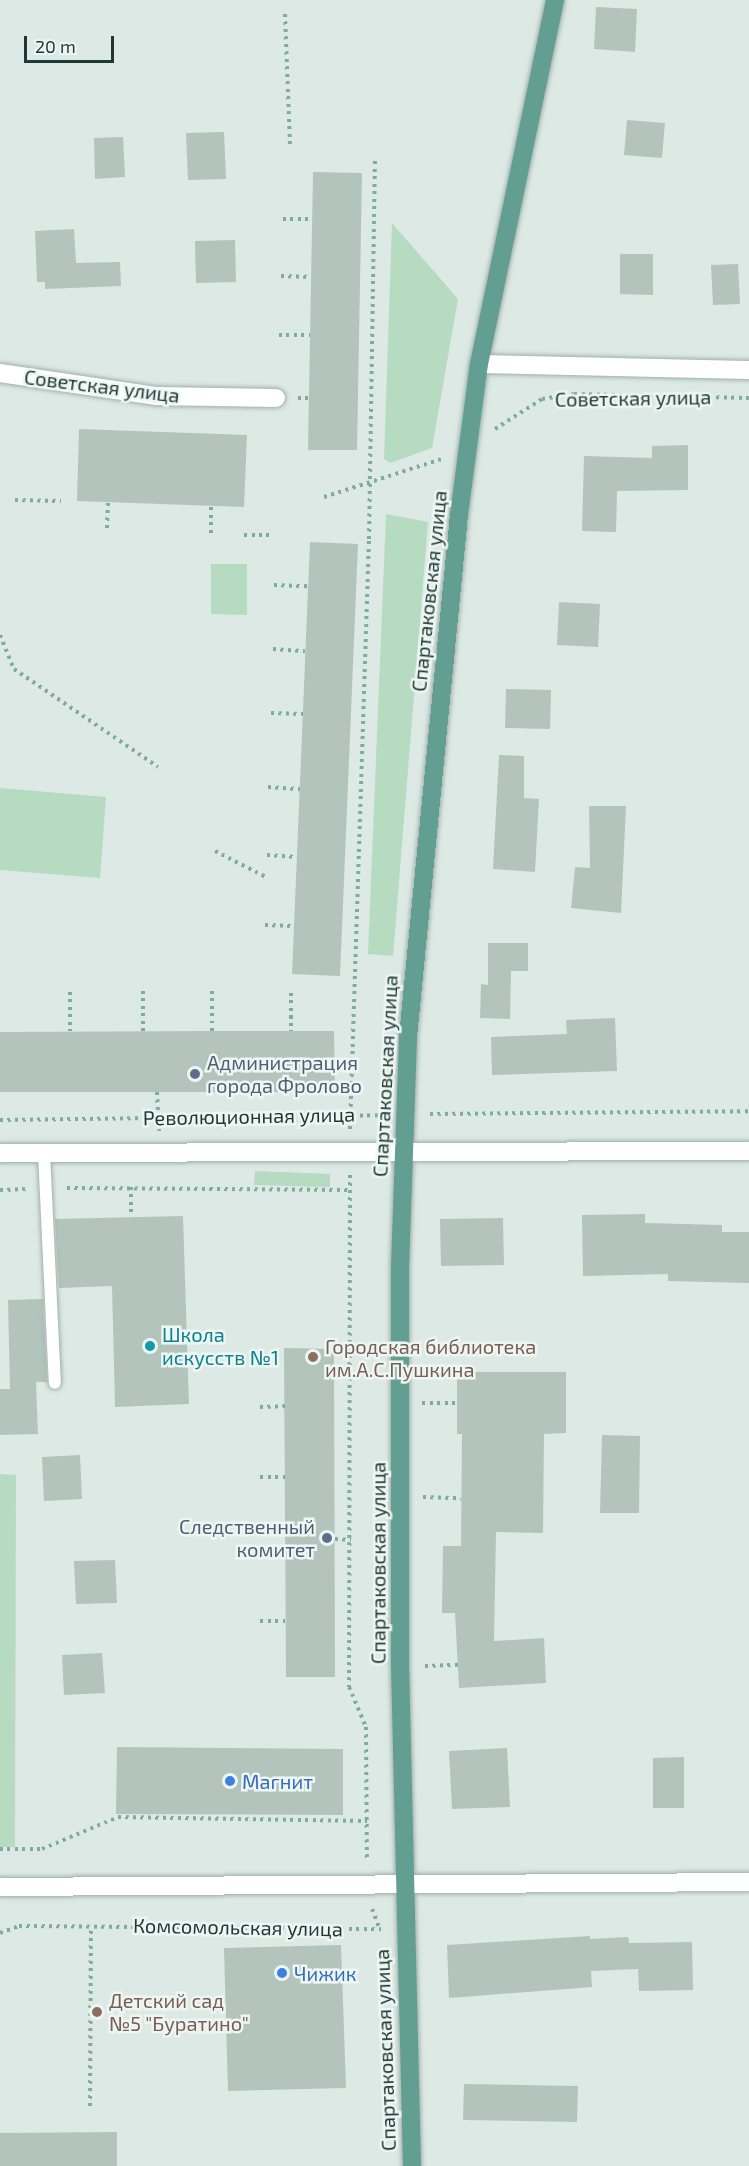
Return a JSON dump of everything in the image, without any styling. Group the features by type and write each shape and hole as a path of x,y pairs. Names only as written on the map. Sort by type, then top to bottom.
{"main road":[{"name":"Спартаковская улица","path":"412,2166 402,1884 400,1666 400,1402 404,1114 433,762 479,364 555,0"}],"street":[{"name":"Советская улица","path":"479,364 749,370"},
{"name":"Советская улица","path":"0,373 155,396 276,398"},
{"name":"Революционная улица","path":"0,1153 749,1150"},
{"name":"Комсомольская улица","path":"0,1887 749,1882"}],"lane":[{"path":"44,1153 55,1383"}],"path":[{"path":"285,15 290,147"},
{"path":"283,219 312,219"},
{"path":"281,276 311,277"},
{"path":"279,335 310,335"},
{"name":"Советская улица","path":"324,497 468,450 542,399 574,394 749,398"},
{"path":"15,500 61,501"},
{"path":"107,528 108,502"},
{"path":"211,506 211,533"},
{"path":"244,535 273,535"},
{"path":"274,585 308,586"},
{"path":"0,635 14,669 158,766"},
{"path":"273,649 306,651"},
{"path":"271,712 303,714"},
{"path":"268,787 300,789"},
{"path":"215,851 266,878"},
{"path":"267,855 297,857"},
{"path":"265,925 294,926"},
{"path":"212,990 212,1031"},
{"path":"142,991 143,1031"},
{"path":"70,992 70,1032"},
{"path":"291,993 291,1031"},
{"path":"157,1092 160,1152"},
{"name":"Революционная улица","path":"0,1120 749,1110"},
{"path":"131,1187 131,1217"},
{"path":"0,1190 131,1187 350,1190"},
{"path":"400,1402 457,1403"},
{"path":"260,1407 285,1406"},
{"path":"260,1477 285,1477"},
{"path":"441,1497 461,1498"},
{"path":"335,1539 351,1540"},
{"path":"260,1553 285,1552"},
{"path":"260,1622 285,1621"},
{"path":"400,1666 458,1665"},
{"path":"0,1849 42,1849 118,1817 304,1817 367,1821"},
{"name":"Комсомольская улица","path":"0,1934 19,1926 404,1930"},
{"path":"90,2106 91,1926"}],"green space":[{"path":"392,223 458,299 432,448 390,463 384,459"},
{"path":"386,514 428,522 393,956 368,954"},
{"path":"211,564 247,564 247,615 211,614"},
{"path":"0,788 106,797 100,878 0,870"},
{"path":"255,1171 330,1174 330,1187 254,1185"},
{"path":"0,1474 16,1475 15,1847 0,1847"}],"building":[{"path":"596,7 637,9 635,52 594,49"},
{"path":"627,120 665,123 662,158 624,155"},
{"path":"224,132 226,179 188,180 186,133"},
{"path":"123,137 125,177 95,179 94,138"},
{"path":"313,172 362,173 357,450 308,450"},
{"path":"74,229 76,263 120,262 121,286 45,289 45,282 37,282 35,231"},
{"path":"235,240 236,282 196,283 195,241"},
{"path":"620,254 653,254 653,295 620,294"},
{"path":"738,264 740,304 713,305 711,265"},
{"path":"79,429 247,435 244,507 77,501"},
{"path":"688,445 688,490 617,491 616,532 582,531 584,456 652,458 652,446"},
{"path":"310,542 358,544 340,976 292,974"},
{"path":"559,602 600,604 598,647 557,645"},
{"path":"506,689 551,690 550,729 505,728"},
{"path":"499,755 524,756 524,798 539,799 535,872 493,869"},
{"path":"589,806 626,806 621,913 571,908 575,867 590,868"},
{"path":"488,943 528,943 528,971 511,971 510,1019 480,1018 481,984 488,985"},
{"path":"615,1018 617,1071 492,1075 491,1037 567,1034 566,1020"},
{"path":"334,1031 335,1092 0,1092 0,1032"},
{"path":"645,1214 645,1223 722,1225 722,1232 749,1232 749,1283 668,1281 668,1274 583,1276 582,1215"},
{"name":"Школа искусств №1","path":"183,1216 189,1404 115,1407 112,1286 59,1288 55,1219"},
{"path":"503,1218 504,1265 441,1266 440,1219"},
{"path":"43,1299 47,1382 36,1382 38,1434 0,1435 0,1389 10,1389 8,1300"},
{"path":"284,1348 334,1349 335,1677 286,1677"},
{"path":"457,1372 566,1372 566,1433 544,1434 543,1533 496,1532 494,1641 544,1638 546,1683 459,1688 455,1613 442,1613 443,1546 461,1546 462,1434 457,1434"},
{"path":"602,1435 640,1436 639,1513 600,1513"},
{"path":"80,1455 82,1499 44,1501 42,1457"},
{"path":"115,1560 117,1603 76,1604 74,1561"},
{"path":"102,1653 105,1693 64,1695 62,1655"},
{"name":"Магнит","path":"117,1747 343,1749 343,1815 116,1814"},
{"path":"507,1748 510,1807 452,1809 449,1751"},
{"path":"684,1757 684,1808 653,1808 653,1758"},
{"path":"590,1936 590,1939 628,1937 629,1943 692,1942 693,1990 639,1991 638,1969 591,1971 592,1987 449,1998 447,1945"},
{"path":"341,1945 346,2088 228,2091 224,1948"},
{"path":"464,2084 578,2086 577,2122 463,2120"},
{"path":"117,2132 117,2166 0,2166 0,2133"}],"place":[{"name":"Администрация города Фролово","path":"195,1074"},
{"name":"Школа искусств №1","path":"150,1346"},
{"name":"Городская библиотека им.А.С.Пушкина","path":"313,1357"},
{"name":"Следственный комитет","path":"327,1538"},
{"name":"Магнит","path":"230,1781"},
{"name":"Чижик","path":"282,1973"},
{"name":"Детский сад №5 \"Буратино\"","path":"97,2012"}]}
